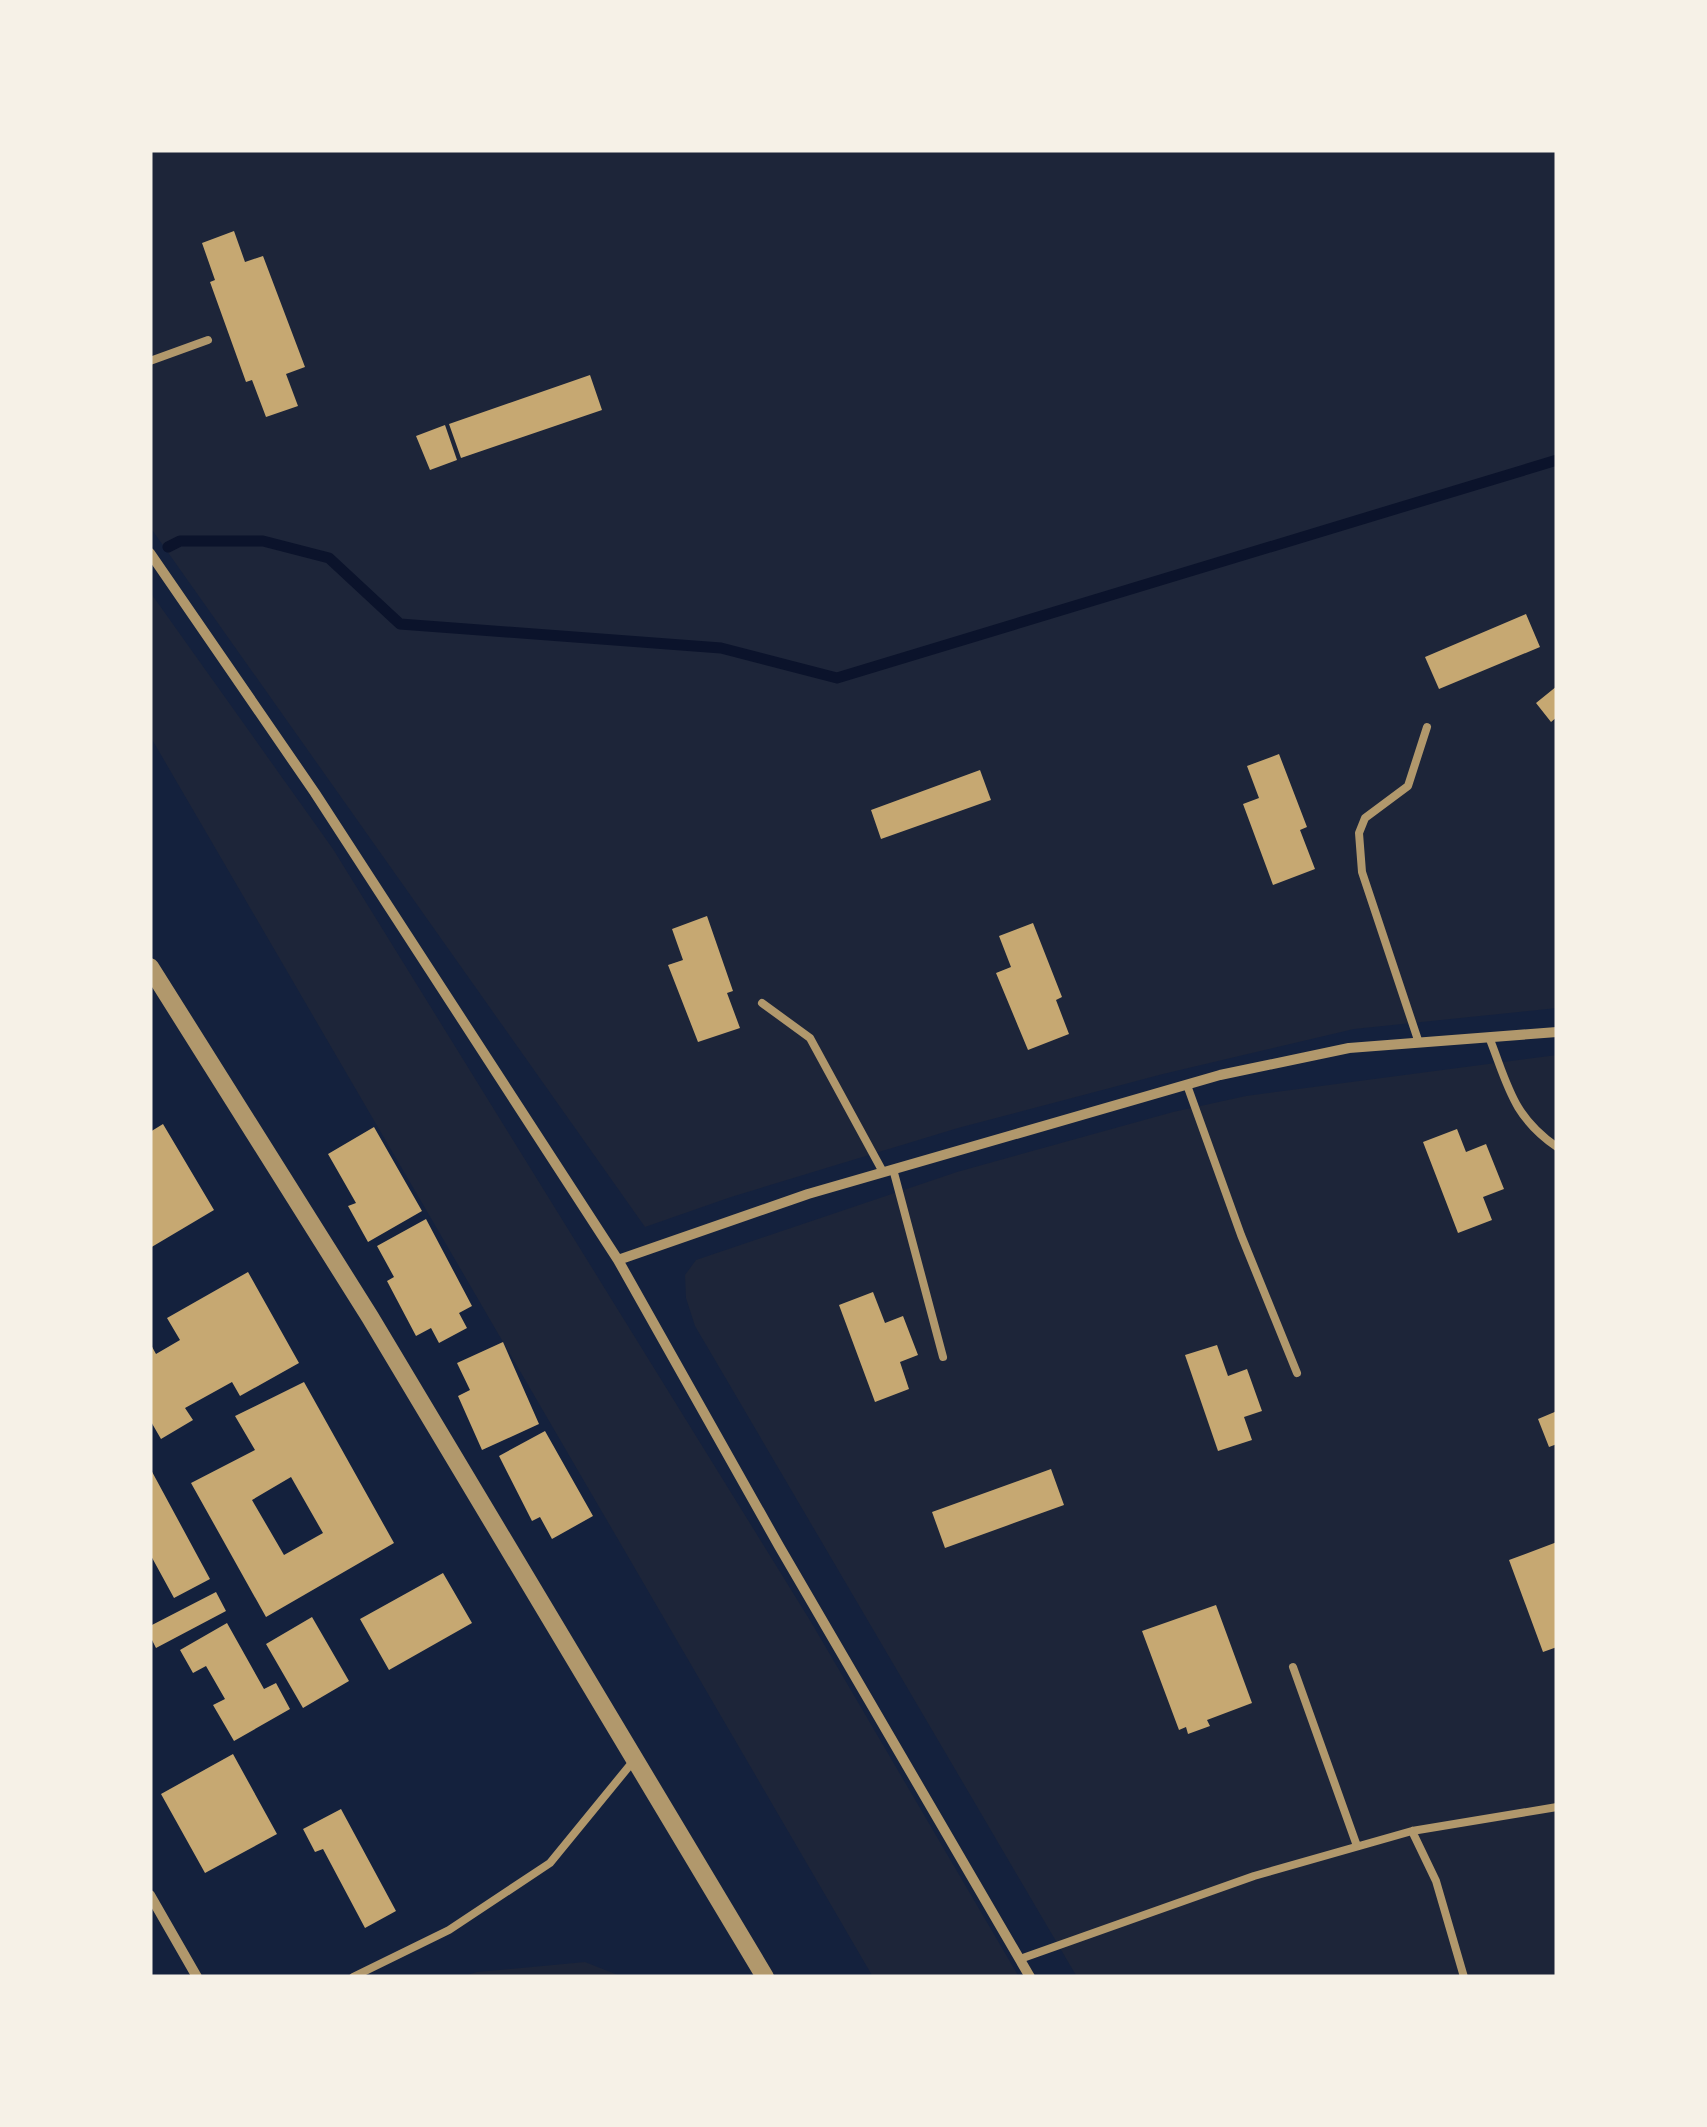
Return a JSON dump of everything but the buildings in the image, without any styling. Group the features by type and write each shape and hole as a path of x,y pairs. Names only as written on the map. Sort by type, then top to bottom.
{"street":[{"path":"150,553 326,809 618,1260 1030,1977"},
{"path":"150,967 370,1316 765,1977"},
{"path":"618,1260 808,1194 1187,1084 1349,1048 1557,1032"},
{"path":"150,1895 197,1977"}],"lane":[{"path":"150,361 208,340"},
{"path":"1419,1043 1362,872 1359,833 1365,818 1408,786 1427,727"},
{"path":"762,1002 810,1038 888,1170 944,1357"},
{"path":"1489,1037 1517,1110 1557,1146"},
{"path":"1187,1084 1241,1235 1297,1374"},
{"path":"1293,1667 1357,1846"},
{"path":"353,1977 449,1930 550,1863 635,1759"},
{"path":"1020,1959 1254,1876 1412,1830 1557,1807"},
{"path":"1412,1830 1436,1881 1464,1977"}],"shaded area":[{"path":"150,150 1557,150 1557,1008 1354,1029 1163,1074 958,1128 645,1227 150,527"},
{"path":"150,592 333,849 811,1622 1019,1977 873,1977 150,736"},
{"path":"1557,1055 1557,1977 1077,1977 695,1326 686,1298 685,1275 696,1260 957,1172 1173,1112 1246,1096"},
{"path":"585,1962 623,1977 461,1977 477,1972"}],"waterway":[{"path":"168,547 180,541 263,541 329,558 400,624 721,648 837,678 1557,460"}]}
